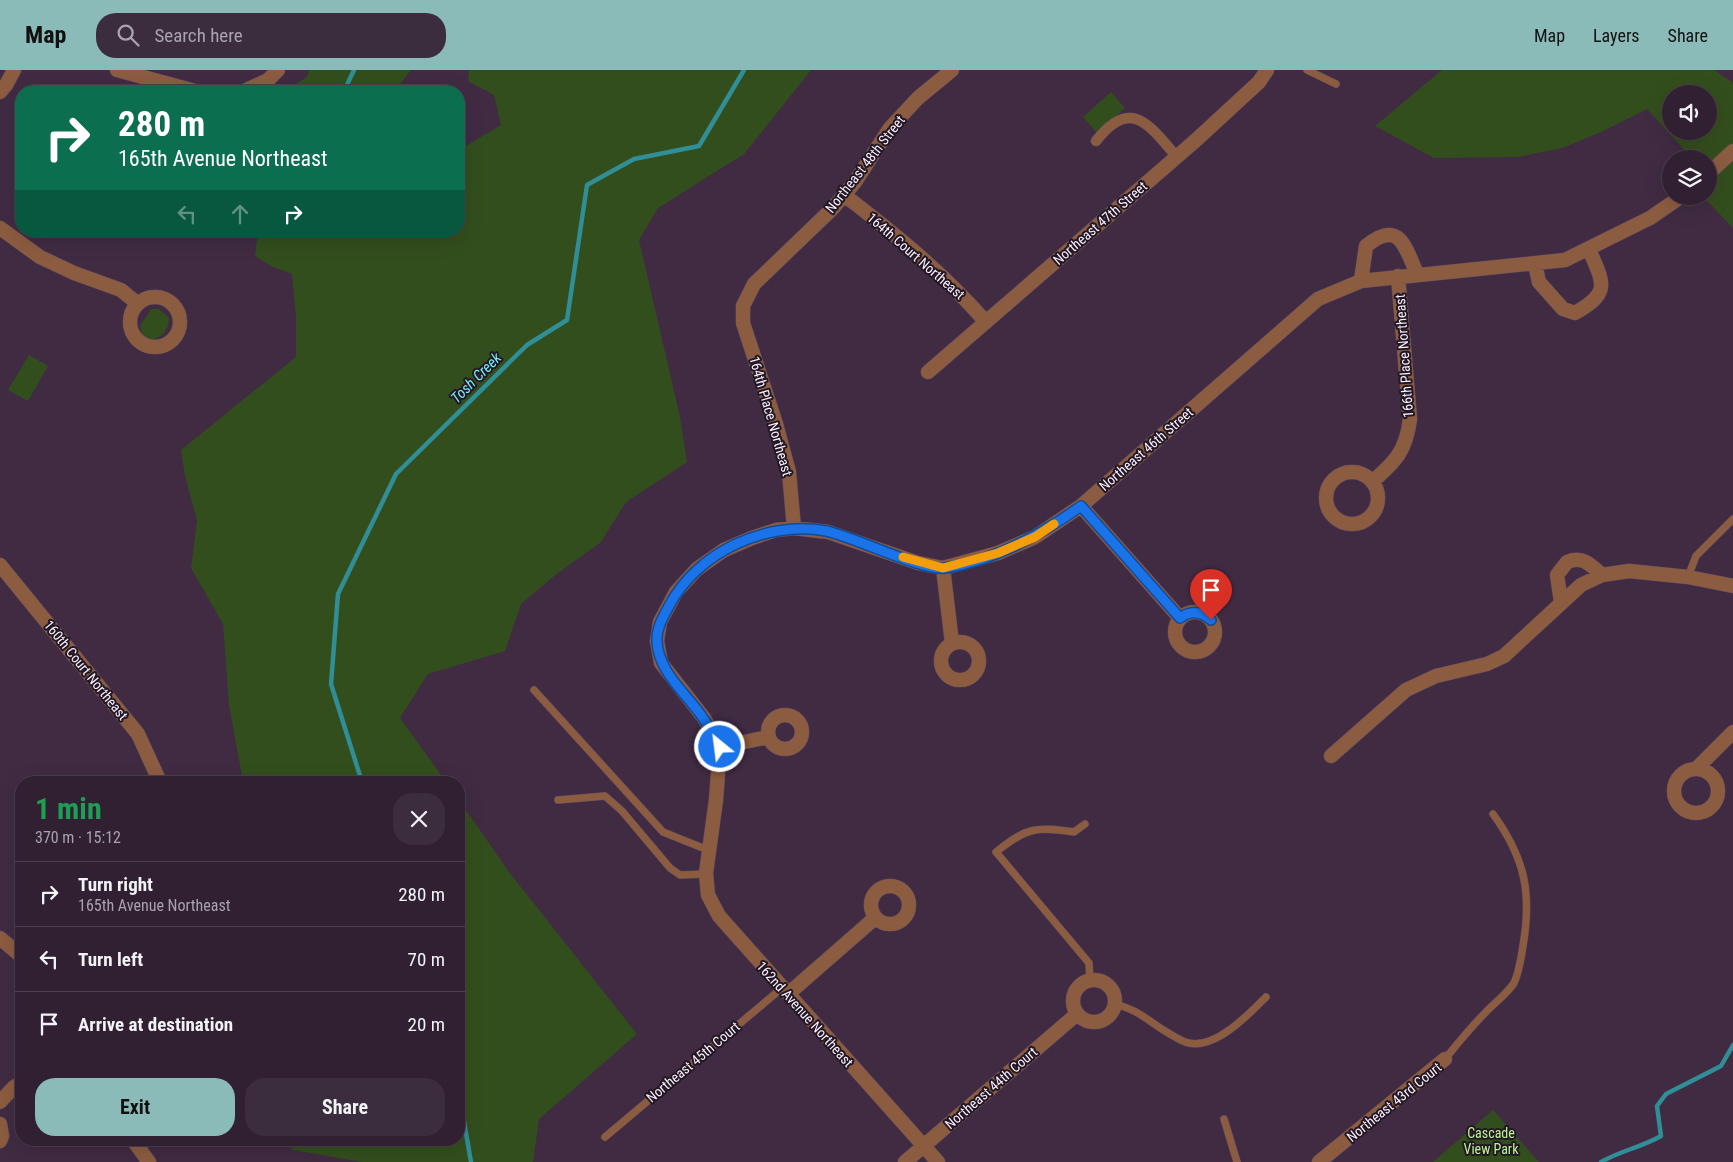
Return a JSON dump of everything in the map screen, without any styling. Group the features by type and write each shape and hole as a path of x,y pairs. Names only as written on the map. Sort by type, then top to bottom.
{"street":[{"path":"0,92 14,70"},
{"path":"117,70 173,85"},
{"name":"Northeast 48th Street","path":"743,306 754,284 844,195 890,128 918,98 952,70"},
{"name":"Northeast 47th Street","path":"928,372 1177,157 1259,82 1266,70"},
{"path":"255,85 273,75"},
{"path":"1096,141 1106,127 1118,118 1133,117 1149,126 1177,157"},
{"path":"1717,166 1733,151"},
{"name":"164th Court Northeast","path":"844,195 896,235 948,280 985,321"},
{"name":"Northeast 46th Street","path":"720,747 704,718 662,663 657,641 660,622 676,592 697,569 724,550 776,530 794,528 828,532 918,563 943,568 998,553 1035,537 1081,506 1318,299 1361,281 1565,260 1650,218 1669,205"},
{"path":"2,232 40,257 74,273 121,290 138,304"},
{"path":"1361,281 1366,246 1378,236 1393,235 1404,242 1417,274"},
{"path":"1535,264 1539,282 1563,309 1575,314 1599,293 1603,287 1589,249"},
{"name":"166th Place Northeast","path":"1372,482 1392,464 1408,440 1410,419 1398,276"},
{"name":"164th Place Northeast","path":"743,306 743,323 776,424 788,472 794,528"},
{"path":"1081,506 1180,618"},
{"path":"1561,602 1557,575 1566,562 1578,559 1584,560 1602,575"},
{"name":"160th Court Northeast","path":"0,565 138,734 157,776"},
{"path":"943,568 952,643"},
{"path":"1331,756 1406,690 1436,676 1487,664 1504,656 1581,585 1602,575 1629,571 1688,577 1733,586"},
{"path":"1696,769 1733,732"},
{"path":"708,850 716,800 720,747 768,737"},
{"name":"162nd Avenue Northeast","path":"708,850 706,874 708,895 719,916 938,1162"},
{"name":"Northeast 45th Court","path":"785,991 875,918"},
{"path":"0,938 15,951"},
{"path":"1090,980 1103,982 1112,991 1115,1004 1109,1016 1097,1022 1083,1019 1074,1008 1074,993 1078,987 1090,980"},
{"name":"Northeast 44th Court","path":"906,1162 1077,1014"},
{"name":"Northeast 43rd Court","path":"1319,1162 1445,1060"},
{"path":"0,1102 15,1088"},
{"path":"0,1124 0,1141"},
{"path":"137,1146 149,1162"}],"lane":[{"path":"1307,70 1336,84"},
{"path":"1688,577 1696,556 1733,519"},
{"path":"534,690 663,832 708,850"},
{"path":"558,800 606,796 622,811 670,868 680,875 706,874"},
{"path":"1445,1060 1466,1033 1514,984 1521,958 1527,925 1528,896 1522,869 1511,838 1493,814"},
{"path":"1085,824 1074,832 1047,828 1019,834 996,852 1089,963 1090,980"},
{"name":"Northeast 45th Court","path":"605,1137 785,991"},
{"path":"1115,1004 1135,1009 1166,1032 1190,1044 1210,1042 1241,1021 1266,997"},
{"path":"1224,1119 1237,1162"}],"green space":[{"path":"309,70 411,70 400,85 294,85 307,77"},
{"path":"469,70 811,70 744,154 658,208 639,240 680,417 687,462 626,502 601,542 554,576 521,604 505,651 428,674 400,718 442,776 242,776 229,705 223,624 191,568 197,520 185,476 181,450 296,357 296,317 292,274 271,266 255,256 257,237 465,237 465,146 501,125 494,95 468,81"},
{"path":"1442,70 1714,70 1733,83 1733,228 1711,205 1717,205 1717,150 1685,150 1676,140 1717,140 1717,85 1662,85 1662,125 1647,109 1601,132 1562,148 1518,157 1434,158 1375,126"},
{"path":"1111,92 1125,108 1097,133 1083,117"},
{"path":"151,309 159,309 169,318 168,326 164,332 151,340 143,336 140,326"},
{"path":"29,355 48,366 28,401 8,390"},
{"path":"465,809 509,872 637,1034 539,1119 533,1162 362,1162 293,1150 290,1146 465,1146"},
{"name":"Cascade View Park","path":"1493,1110 1539,1162 1433,1162"}],"waterway":[{"path":"347,85 354,70"},
{"name":"Tosh Creek","path":"360,776 331,684 338,594 396,474 527,345 567,320 587,185 634,159 699,146 744,70"},
{"path":"1601,1162 1661,1136 1657,1106 1666,1094 1721,1066 1733,1045"},
{"name":"Tosh Creek","path":"465,1128 471,1162"}],"slow traffic":[{"path":"903,557 918,563 943,568 998,553 1035,537 1054,524"}],"route":[{"path":"720,747 704,718 682,692 662,663 657,641 660,622 676,592 697,569 724,550 776,530 808,528 828,532 870,544 918,563 943,568 998,553 1035,537 1081,506 1180,618 1193,612 1206,615 1211,620"}]}
